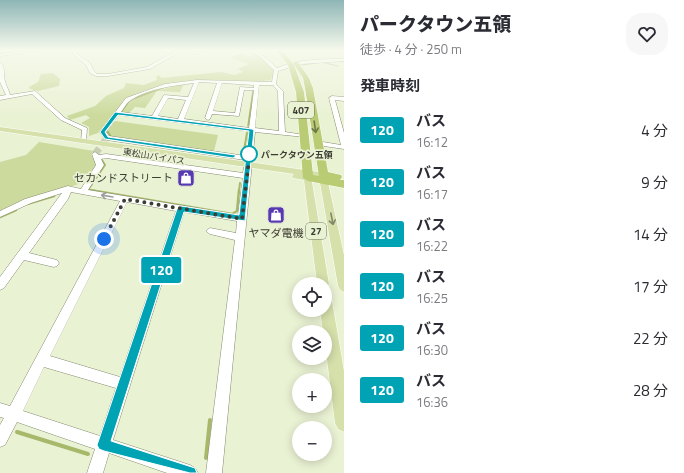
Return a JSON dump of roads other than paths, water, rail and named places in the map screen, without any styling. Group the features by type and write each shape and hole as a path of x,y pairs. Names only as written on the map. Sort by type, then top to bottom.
{"highway":[{"name":"407","path":"298,72 307,175"},
{"name":"407","path":"302,72 309,88 324,178"},
{"name":"東松山バイパス","path":"307,175 344,184"},
{"name":"東松山バイパス","path":"324,178 344,178"}],"main road":[{"name":"東松山バイパス","path":"0,129 248,167"},
{"name":"東松山バイパス","path":"0,133 307,175"},
{"name":"27","path":"307,175 322,277"},
{"name":"27","path":"324,178 344,286"},
{"path":"328,317 344,423"}],"street":[{"path":"2,72 2,81 9,96"},
{"path":"92,72 96,75 108,75 125,72"},
{"path":"276,72 274,84 280,91 282,134"},
{"path":"248,167 107,138 103,132 128,99 167,85 197,81 220,81 257,86"},
{"path":"180,121 197,81"},
{"path":"207,124 220,81"},
{"path":"210,112 237,115 242,88 274,84"},
{"path":"214,473 257,86"},
{"path":"0,98 33,92 63,119 85,129 84,141"},
{"path":"154,118 166,96 190,99"},
{"path":"317,143 344,146 343,133 332,98 344,99"},
{"path":"117,113 303,136"},
{"path":"83,191 100,165 96,155 248,167"},
{"path":"0,214 28,201 68,189 242,219"},
{"path":"0,285 65,196 68,189"},
{"path":"0,440 6,413 41,360 125,199"},
{"path":"94,473 181,209"},
{"path":"210,231 240,237"},
{"path":"22,256 54,263"},
{"path":"41,360 123,384"},
{"path":"6,413 190,473"}],"waterway":[{"path":"122,111 130,100 165,87"},
{"path":"248,126 253,91"},
{"path":"108,132 111,137 113,137"},
{"path":"243,156 247,133"},
{"path":"96,191 88,190 105,165 102,160"},
{"path":"239,191 240,183"},
{"path":"90,190 96,191"},
{"path":"96,191 232,214 237,211 239,190"},
{"path":"27,204 54,196"},
{"path":"0,217 16,210"},
{"path":"206,458 210,420"},
{"path":"17,432 88,454"}],"tunnel":[{"path":"95,154 107,138"}],"place":[{"name":"パークタウン五領","path":"249,154"},
{"name":"セカンドストリート","path":"186,178"},
{"name":"ヤマダ電機","path":"276,215"}]}
